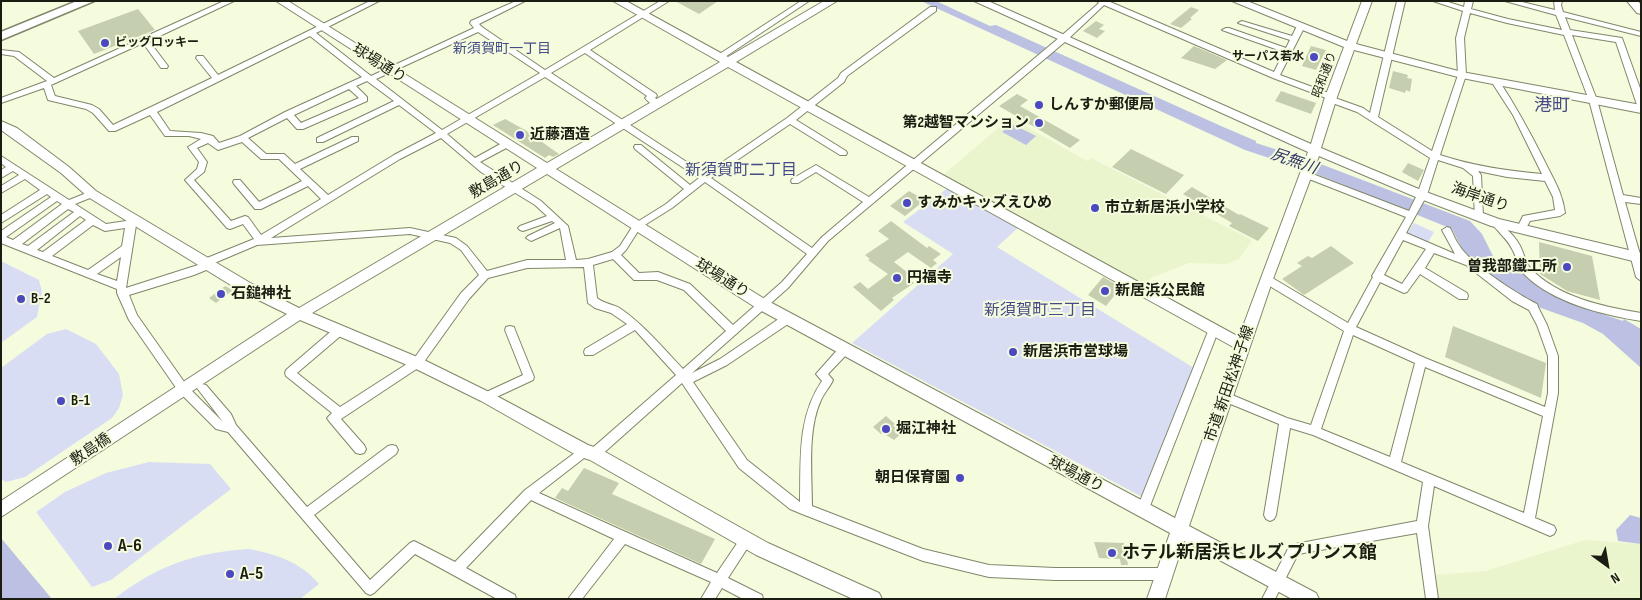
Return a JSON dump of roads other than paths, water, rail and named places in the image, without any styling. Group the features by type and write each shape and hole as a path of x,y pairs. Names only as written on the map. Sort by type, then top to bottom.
{"main road":[{"path":"1,36 88,1"}],"street":[{"path":"1,101 50,83 231,1"},
{"name":"球場通り","path":"281,1 316,30 390,71 787,319 1142,511 1310,599"},
{"path":"1,52 16,54 50,83 51,98 89,107 96,111 112,129 376,1"},
{"path":"522,1 474,24 705,178 812,253"},
{"path":"618,1 1243,346"},
{"path":"1,238 90,274 122,290 191,272 258,241 397,157 442,134 666,1"},
{"path":"724,60 806,1"},
{"name":"敷島通り","path":"182,390 299,314 623,125 724,60 832,1"},
{"path":"978,1 1017,14"},
{"name":"海岸通り","path":"996,1 1017,14 1290,140 1310,164 1496,223 1639,257"},
{"path":"1237,1 1350,46 1387,56 1495,81 1641,109"},
{"name":"昭和通り","path":"1310,164 1330,98 1367,1"},
{"path":"1373,119 1401,1"},
{"path":"1436,1 1468,6 1567,32 1618,40 1641,105"},
{"path":"1508,1 1641,34"},
{"path":"1558,1 1557,5 1560,15 1593,100 1620,198 1639,257 1641,277"},
{"path":"1632,1 1641,12"},
{"path":"456,570 529,494 589,453 685,378 733,332 786,286 824,239 1051,49 1103,2 1360,110 1434,156 1464,165 1507,174 1549,178"},
{"path":"1315,431 1350,329 1377,276 1421,198 1462,74 1460,38 1468,6"},
{"path":"360,449 333,418 417,363 465,296 485,275 527,264 588,263 615,256 623,248 637,226 808,107 844,75 933,9"},
{"path":"1242,22 1295,39"},
{"path":"1276,76 1301,26"},
{"path":"152,111 168,134 200,134 210,138 218,147 243,138 288,114 350,85 390,71 479,29"},
{"path":"316,30 369,78 442,134 474,162 538,203 554,217 565,228 572,264"},
{"path":"1226,30 1289,51"},
{"path":"144,39 164,66"},
{"path":"584,49 653,96 649,98 658,104"},
{"path":"200,58 216,78"},
{"path":"1495,81 1517,115 1558,197 1560,213 1526,218 1522,228"},
{"path":"288,114 300,127 364,99 350,85"},
{"path":"320,140 399,102"},
{"path":"790,120 843,153"},
{"path":"1,125 13,131 65,170 92,194 131,222 247,288 299,314 417,363 486,397 746,540 872,599"},
{"path":"210,138 192,147 203,162 200,170 188,180 230,226 245,219 258,241"},
{"path":"243,138 264,157 281,156 327,199"},
{"path":"294,168 355,139"},
{"path":"474,162 507,144"},
{"path":"638,148 691,190"},
{"path":"2,160 105,228 131,222"},
{"path":"1310,164 1412,214"},
{"name":"市道 新田松神子線","path":"1156,599 1266,280 1310,164"},
{"path":"1464,165 1477,175 1478,216"},
{"path":"1,174 12,167"},
{"path":"795,181 816,168 870,202"},
{"path":"1,190 24,176"},
{"path":"237,182 258,207 308,182"},
{"path":"3,217 46,190"},
{"path":"15,244 68,204 92,194"},
{"path":"1,238 57,197"},
{"path":"1620,198 1641,202"},
{"path":"30,250 80,212"},
{"path":"523,228 554,217"},
{"path":"45,256 94,220"},
{"path":"131,222 122,290 136,323 182,390 220,426 231,428"},
{"path":"1496,223 1516,247 1527,271 1539,281 1583,302 1619,314 1641,317"},
{"path":"531,238 561,224"},
{"path":"1447,230 1455,248 1471,264 1516,298 1533,307 1542,325 1553,356 1553,394 1528,521"},
{"path":"258,241 410,231 453,240 464,248 485,275"},
{"path":"1401,235 1471,264"},
{"path":"90,274 127,247"},
{"path":"1377,276 1404,289 1432,248"},
{"path":"615,256 637,277 658,276 687,287 733,332"},
{"path":"588,263 592,300 599,305 615,310 635,325 685,378 742,464 794,506 923,555 988,571 1055,574 1164,574"},
{"path":"1419,269 1462,296"},
{"path":"1266,280 1350,329 1421,361 1549,414"},
{"path":"685,378 696,378 787,319"},
{"path":"589,352 635,325"},
{"path":"1142,511 1214,329"},
{"path":"340,330 290,373 340,413"},
{"path":"486,397 529,377 510,330"},
{"path":"806,510 808,440 813,406 828,380 821,374 844,350"},
{"path":"1394,465 1421,361"},
{"path":"202,388 228,417 231,428 370,590 414,547 456,570 494,595 510,599"},
{"name":"敷島橋","path":"1,510 182,390"},
{"path":"1225,397 1285,422 1315,431 1550,530"},
{"path":"1270,515 1285,422"},
{"path":"305,515 392,450"},
{"path":"1429,480 1422,526 1432,599"},
{"path":"529,494 757,599"},
{"path":"1268,599 1294,549 1422,526"},
{"path":"574,599 623,537"},
{"path":"707,599 746,540"}],"water":[{"name":"尻無川","path":"921,1 936,1 990,26 996,25 1256,141 1256,143 1318,163 1470,221 1482,234 1495,260 1500,264 1518,266 1523,270 1520,271 1531,281 1568,302 1623,321 1624,319 1641,329 1641,368 1603,334 1583,323 1541,308 1519,296 1464,253 1452,229 1314,173 1245,150"},
{"path":"1012,124 1036,136 1026,145 1002,132"},
{"path":"1630,515 1641,518 1641,544 1618,541 1616,530"},
{"path":"1,538 52,599 1,599"}],"place":[{"name":"ビッグロッキー","path":"105,43"},
{"name":"サーパス若水","path":"1314,57"},
{"name":"しんすか郵便局","path":"1039,105"},
{"name":"第2越智マンション","path":"1039,123"},
{"name":"近藤酒造","path":"520,135"},
{"name":"すみかキッズえひめ","path":"907,203"},
{"name":"市立新居浜小学校","path":"1095,208"},
{"name":"曽我部鐵工所","path":"1567,267"},
{"name":"円福寺","path":"897,278"},
{"name":"新居浜公民館","path":"1105,291"},
{"name":"石鎚神社","path":"221,294"},
{"name":"B-2","path":"21,299"},
{"name":"新居浜市営球場","path":"1013,352"},
{"name":"B-1","path":"61,401"},
{"name":"堀江神社","path":"886,429"},
{"name":"朝日保育園","path":"960,478"},
{"name":"A-6","path":"108,546"},
{"name":"ホテル新居浜ヒルズ プリンス館","path":"1112,553"},
{"name":"A-5","path":"230,574"}],"district":[{"name":"新須賀町一丁目","path":"502,49"},
{"name":"港町","path":"1552,106"},
{"name":"新須賀町二丁目","path":"741,171"},
{"name":"新須賀町三丁目","path":"1040,311"}]}
